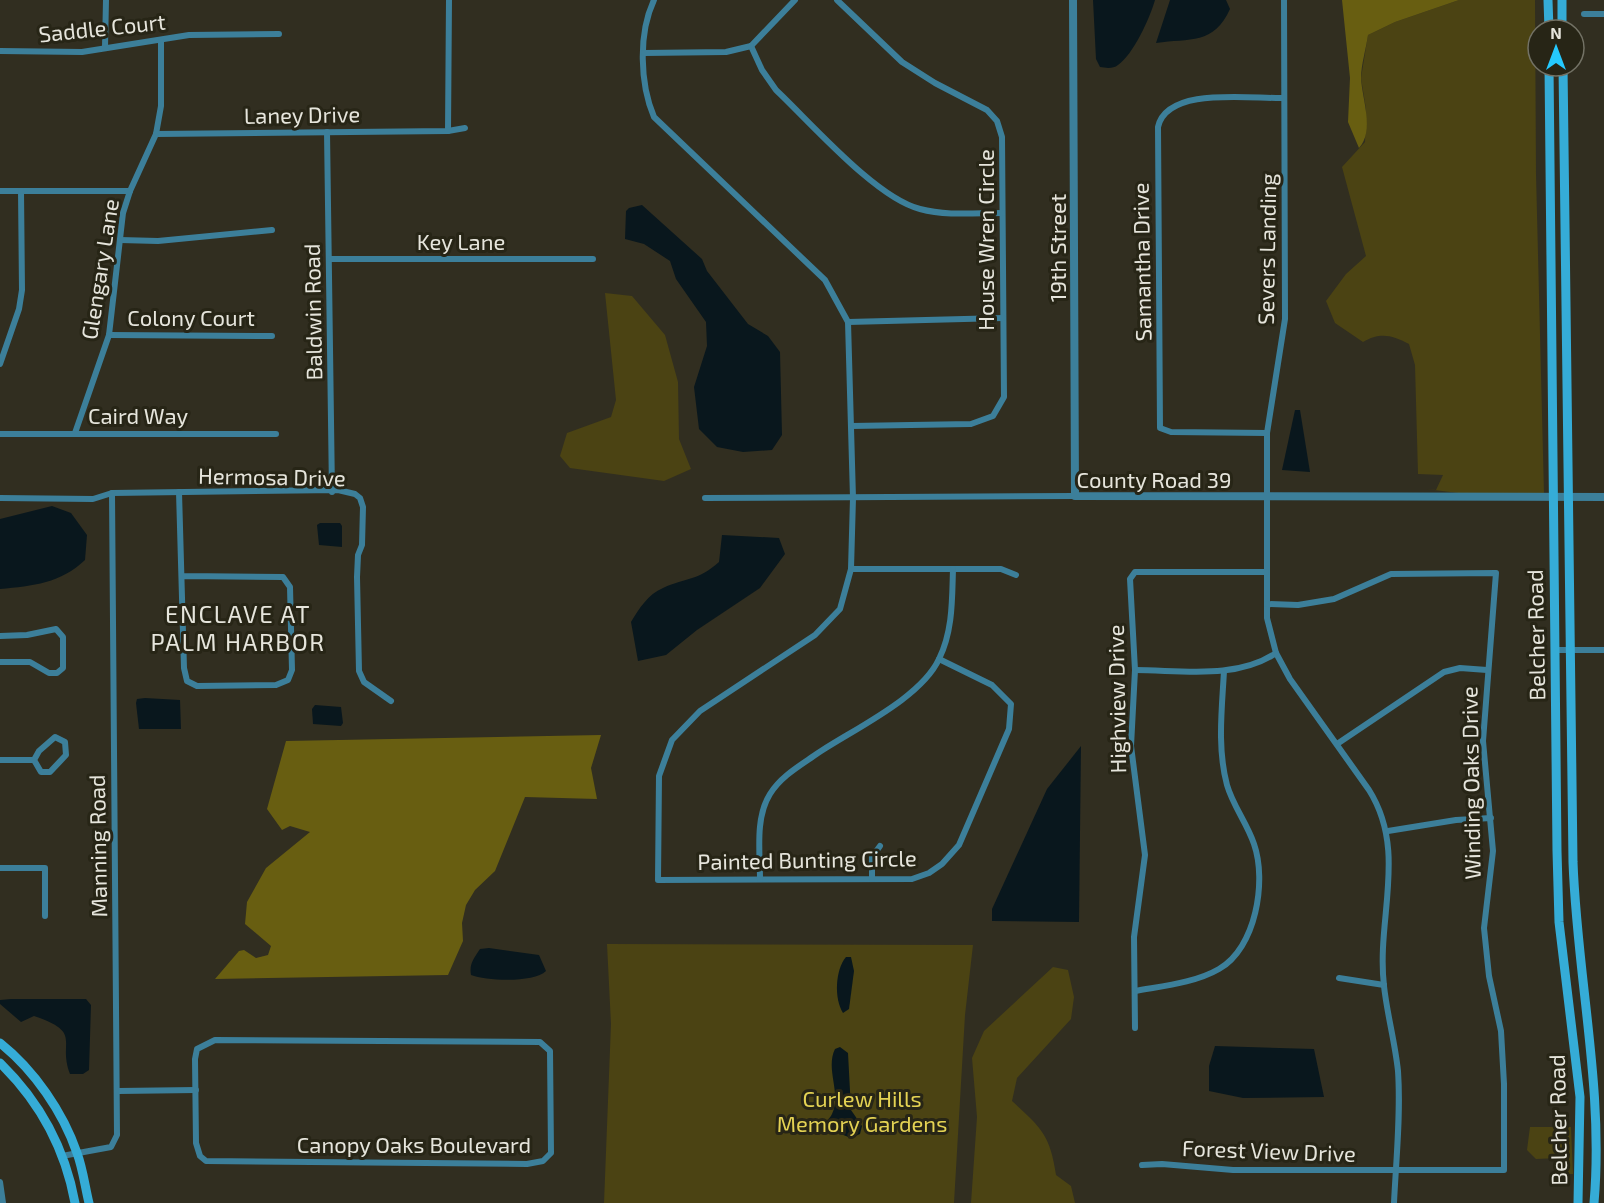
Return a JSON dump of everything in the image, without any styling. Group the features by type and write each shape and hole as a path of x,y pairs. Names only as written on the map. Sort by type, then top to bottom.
{"main road":[{"path":"1548,0 1549,18"},
{"path":"1562,0 1562,18"},
{"name":"Belcher Road","path":"1549,78 1559,922 1580,1097 1578,1203"},
{"name":"Belcher Road","path":"1563,78 1575,923 1595,1093 1594,1203"},
{"path":"0,1043 35,1079 60,1117 77,1153 89,1203"},
{"path":"0,1063 34,1101 62,1156 75,1203"}],"street":[{"path":"105,46 106,0"},
{"path":"448,131 449,0"},
{"path":"654,0 645,28 644,53 646,97 654,117 825,280 848,322 853,498 851,569 1001,570 1016,575"},
{"path":"644,53 726,52 751,46 795,0"},
{"name":"House Wren Circle","path":"837,0 902,62 935,83 987,110 997,121 1002,137 1004,397 993,416 971,424 851,426"},
{"name":"19th Street","path":"1073,0 1076,145 1075,496"},
{"name":"Severs Landing","path":"1284,0 1285,319 1267,433 1267,618 1276,653 1290,679 1377,803 1388,831 1390,857 1383,924 1384,985 1394,1039 1399,1087 1394,1203"},
{"path":"1584,14 1604,14"},
{"name":"Saddle Court","path":"0,51 82,52 105,46 161,41 189,35 279,34"},
{"name":"Glengary Lane","path":"75,433 109,335 120,240 130,191 156,134 161,106 161,41"},
{"path":"751,46 762,70 776,90 887,195 919,209 942,213 1002,213"},
{"name":"Samantha Drive","path":"1267,433 1171,432 1160,428 1158,127 1160,118 1171,106 1189,99 1284,98"},
{"name":"Laney Drive","path":"156,134 448,131 465,128"},
{"name":"Baldwin Road","path":"327,132 332,492"},
{"path":"0,191 130,191"},
{"path":"0,364 19,309 22,290 21,191"},
{"path":"120,240 158,242 272,230"},
{"name":"Key Lane","path":"330,260 593,258"},
{"path":"848,322 1004,318"},
{"name":"Colony Court","path":"109,335 272,336"},
{"name":"Caird Way","path":"0,434 276,434"},
{"name":"Hermosa Drive","path":"0,498 93,499 112,493 332,492 338,490 355,494 360,498 363,507 362,545 358,555 357,577 359,671 364,682 391,701"},
{"path":"179,492 184,668 187,681 197,686 276,685 288,680 292,669 290,587 284,577 183,576"},
{"name":"Manning Road","path":"62,1156 111,1147 117,1135 112,493"},
{"name":"County Road 39","path":"705,498 1075,496 1569,498 1604,496"},
{"name":"Painted Bunting Circle","path":"851,569 840,609 828,624 700,711 672,740 659,776 658,880 912,879 928,873 949,859 959,844 1008,729 1011,705 992,685 939,659"},
{"path":"760,879 761,816 769,795 777,785 836,741 905,696 939,659 951,613 952,569"},
{"name":"Highview Drive","path":"1135,1028 1134,937 1145,855 1131,746 1135,670 1130,579 1135,572 1266,572"},
{"name":"Winding Oaks Drive","path":"1267,604 1298,605 1334,599 1391,574 1496,573 1483,741 1493,851 1484,928 1489,976 1501,1031 1504,1084 1504,1170 1395,1171"},
{"path":"0,636 27,635 56,629 63,638 63,668 57,673 49,673 30,662 0,662"},
{"path":"1555,650 1604,650"},
{"path":"1135,670 1224,671 1252,667 1276,653"},
{"path":"1337,744 1444,672 1460,668 1487,670"},
{"path":"1135,991 1195,979 1220,969 1245,942 1254,914 1259,867 1254,844 1227,786 1223,762 1221,741 1224,671"},
{"path":"51,738 60,738 65,742 66,755 50,772 41,772 34,760 51,738"},
{"path":"0,760 34,760"},
{"path":"1388,831 1456,820 1491,818"},
{"path":"872,879 872,857 880,846"},
{"path":"0,868 45,868 45,916"},
{"path":"1339,978 1384,985"},
{"name":"Canopy Oaks Boulevard","path":"215,1040 540,1042 550,1052 551,1153 543,1161 527,1164 206,1161 200,1156 196,1143 196,1090 197,1049 215,1040"},
{"path":"118,1091 196,1090"},
{"name":"Forest View Drive","path":"1142,1165 1162,1164 1233,1170 1395,1171"},
{"path":"0,1182 3,1203"}],"green space":[{"path":"1459,0 1535,0 1535,18 1526,18 1526,78 1535,78 1544,494 1458,493 1426,489 1436,490 1443,475 1418,474 1415,365 1409,344 1386,336 1375,337 1363,342 1335,323 1326,301 1346,274 1366,256 1342,167 1365,142 1366,109 1361,78 1368,35 1395,22"},
{"path":"605,293 632,296 665,335 678,382 679,439 691,469 664,481 570,468 560,456 567,433 611,417 616,400"},
{"name":"Curlew Hills Memory Gardens","path":"607,944 973,945 965,1015 954,1203 604,1203 611,1024"},
{"path":"1053,967 1068,970 1074,997 1071,1019 1017,1078 1012,1101 1043,1133 1051,1150 1056,1175 1071,1186 1075,1203 971,1203 977,1117 972,1058 984,1031"},
{"path":"1530,1127 1571,1127 1573,1174 1563,1174 1558,1158 1536,1159 1527,1150"}],"shaded area":[{"path":"1093,0 1155,0 1135,45 1124,60 1114,67 1100,67 1096,59"},
{"path":"1170,0 1226,0 1230,9 1224,21 1209,34 1190,40 1156,43"},
{"path":"1342,0 1459,0 1395,22 1368,35 1361,78 1367,124 1364,141 1359,148 1348,122 1350,78"},
{"path":"642,205 702,259 707,271 748,324 768,336 780,352 782,435 772,450 743,452 717,447 699,429 694,387 707,346 706,322 676,279 670,261 644,244 625,239 626,211"},
{"path":"1295,410 1300,410 1310,472 1282,470"},
{"path":"52,506 71,513 87,535 85,560 66,574 46,582 0,589 0,519"},
{"path":"340,523 342,547 319,545 317,525"},
{"path":"722,535 779,538 785,554 760,588 697,630 666,655 638,661 631,622 637,612 648,598 658,591 698,576 719,562"},
{"path":"137,699 180,700 181,729 139,729 136,703"},
{"path":"315,705 341,707 343,723 341,726 313,724 312,709"},
{"path":"601,735 591,768 597,799 525,797 495,871 475,890 466,905 462,923 463,941 448,975 215,979 239,951 244,950 256,958 268,955 271,946 245,924 247,902 266,868 310,832 290,826 282,830 267,809 286,741"},
{"path":"1081,746 1079,922 992,921 992,909 1047,789"},
{"path":"489,948 539,955 546,971 531,978 510,980 488,979 471,975 471,964 480,949"},
{"path":"846,957 851,957 854,971 849,1009 843,1013 838,1000 837,985 840,969"},
{"path":"86,999 91,1005 89,1070 83,1074 70,1074 64,1033 49,1022 34,1016 21,1022 0,1004 0,1000"},
{"path":"1215,1046 1314,1049 1324,1097 1243,1098 1209,1091 1209,1066"},
{"path":"840,1047 848,1053 851,1110 862,1126 860,1134 851,1138 833,1131 826,1122 835,1106 832,1057 835,1049"}],"district":[{"name":"ENCLAVE AT PALM HARBOR","path":"238,627"}]}
